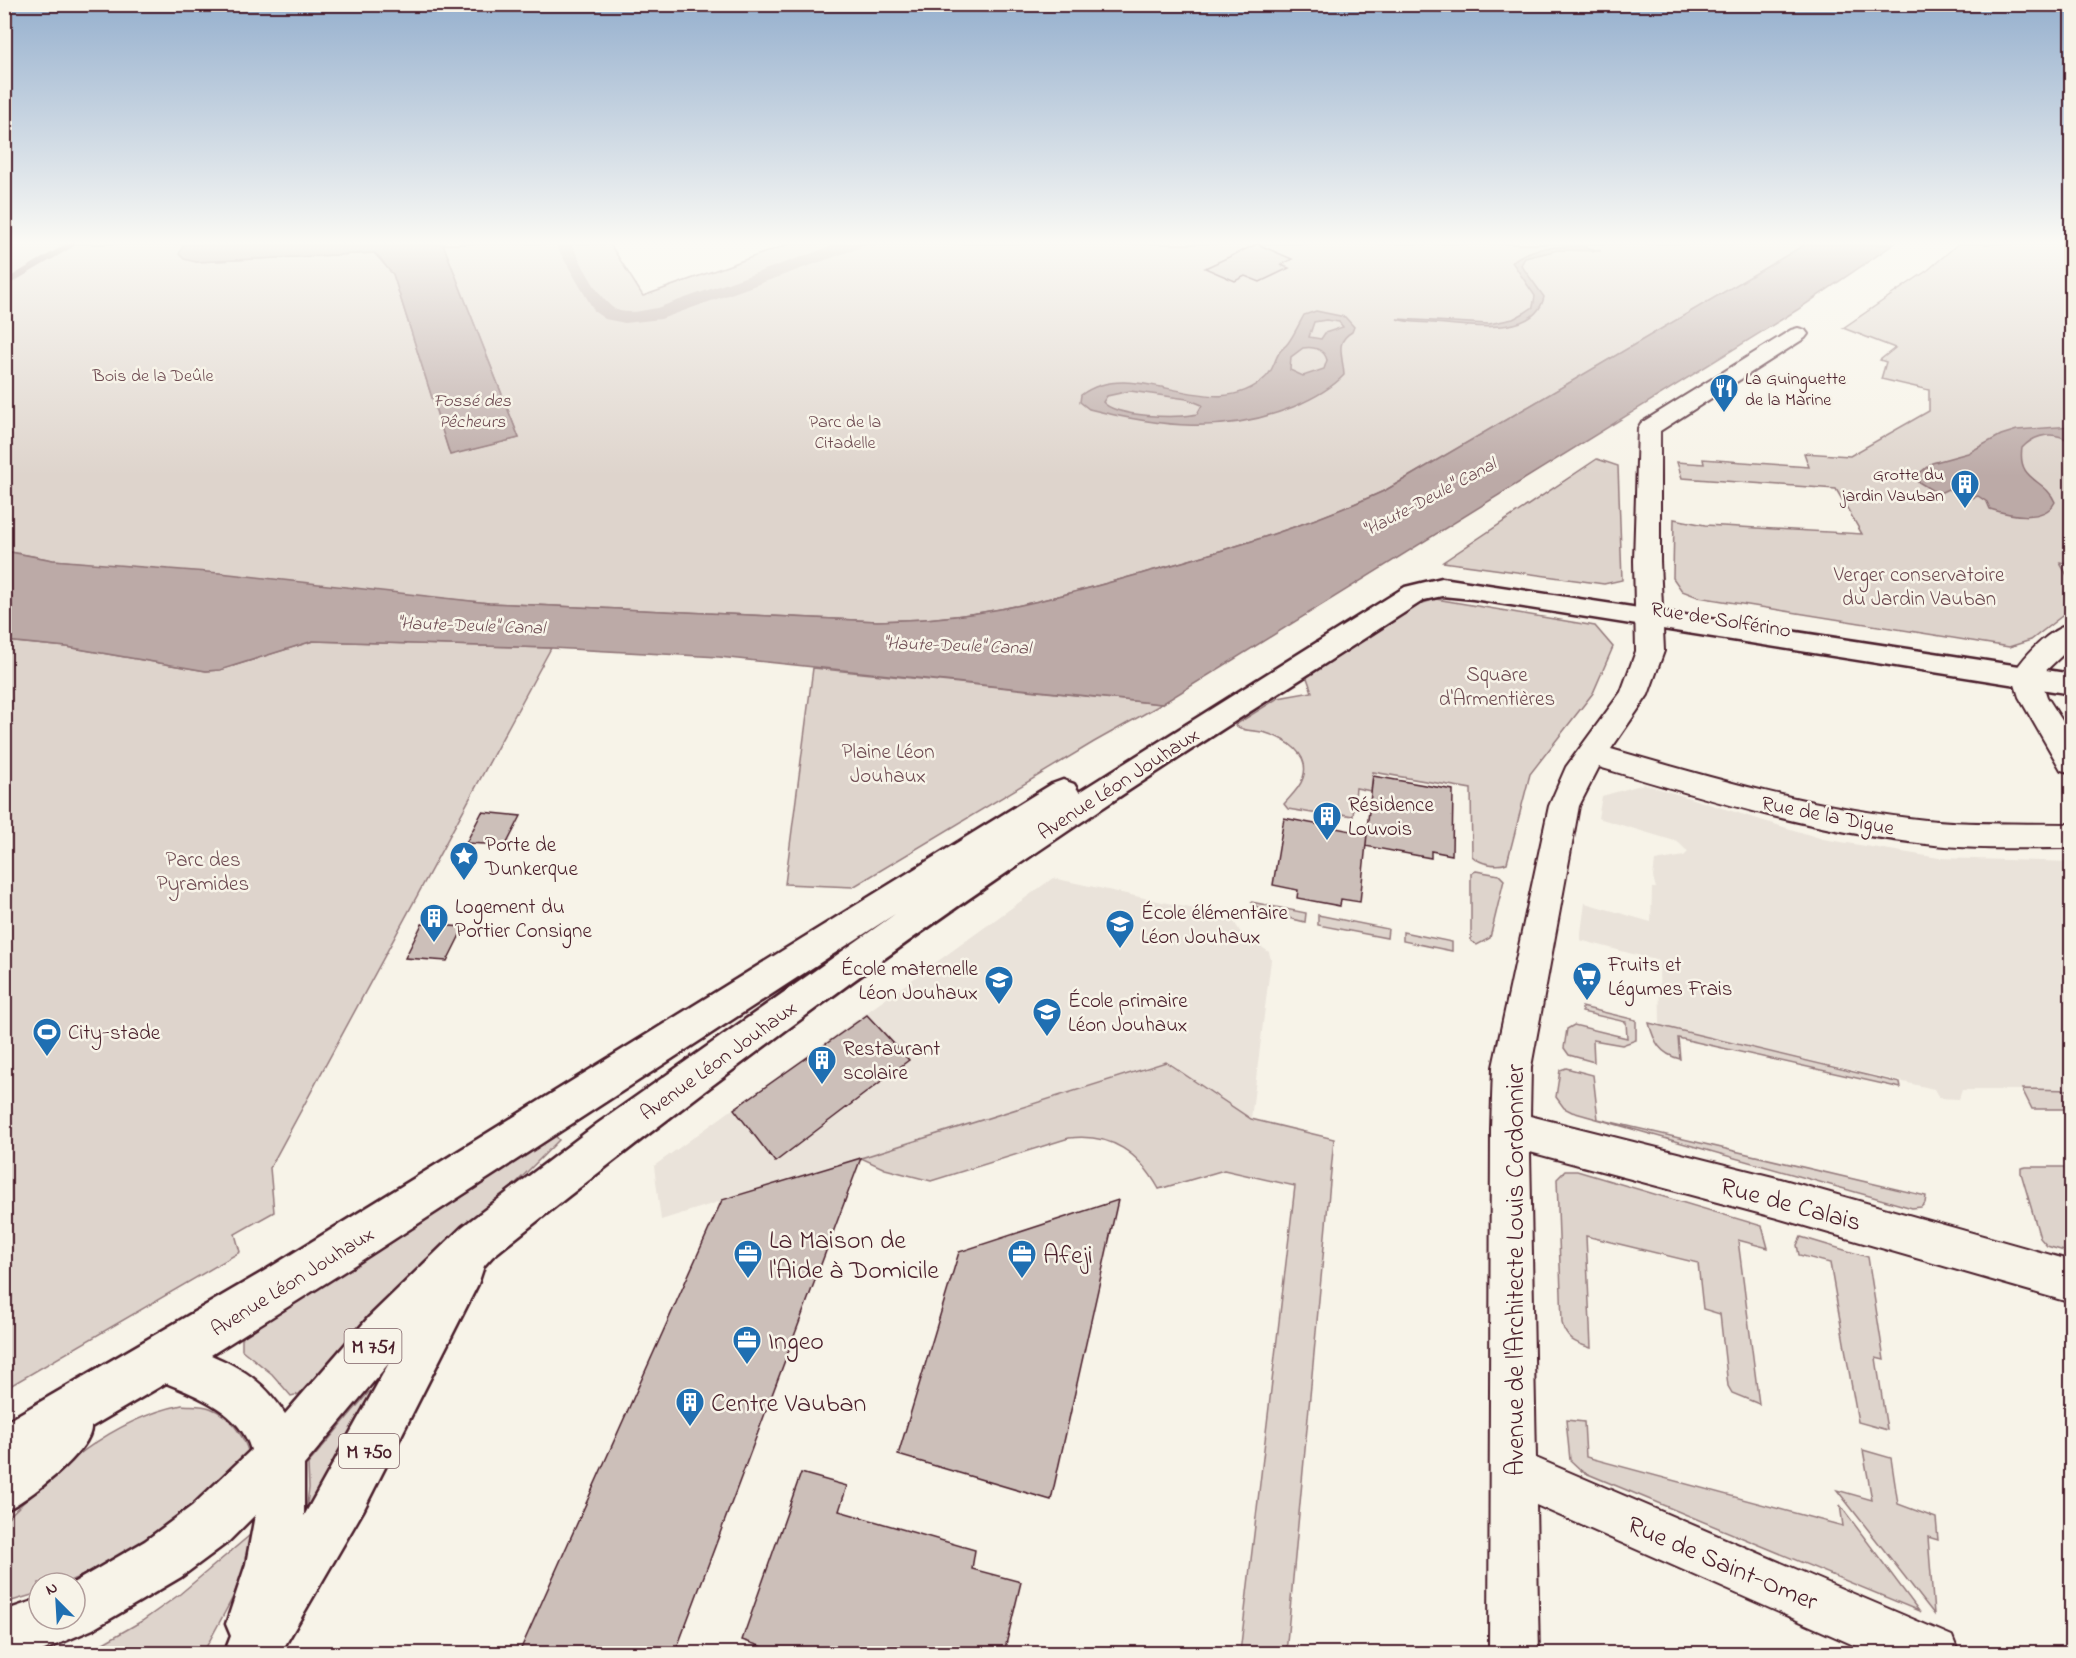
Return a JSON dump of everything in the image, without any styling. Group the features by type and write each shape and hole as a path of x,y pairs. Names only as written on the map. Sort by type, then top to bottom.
{"main road":[{"name":"Rue de Solférino","path":"1421,582 1650,613 2072,684"},
{"name":"Avenue Léon Jouhaux","path":"87,1604 164,1560 210,1524 278,1458 385,1333 477,1242 611,1137 852,963 1046,828 1415,593 1421,582"},
{"name":"Avenue Léon Jouhaux","path":"4,1450 166,1359 852,923 1390,586 1421,582"},
{"name":"M 750","path":"250,1653 346,1494 477,1242"},
{"path":"166,1359 230,1389 252,1408 268,1430 278,1458 282,1496 278,1542 242,1653"},
{"name":"Avenue Léon Jouhaux","path":"4,1487 112,1391"},
{"path":"4,1638 27,1630"}],"street":[{"name":"Avenue de l'Architecte Louis Cordonnier","path":"1514,1653 1510,1129 1512,1067 1564,806 1577,775 1618,720 1640,682 1650,651 1647,561 1648,428 1798,334"},
{"path":"2072,632 2036,661 2026,675 2033,697 2072,762"},
{"name":"Rue de la Digue","path":"1591,754 1727,793 1862,824 1938,834 2072,836"},
{"name":"Rue de Calais","path":"1510,1129 1777,1198 2072,1282"},
{"name":"Rue de Saint-Omer","path":"1512,1471 1934,1653"}],"shaded area":[{"path":"1644,784 1823,839 1939,858 2071,862 2071,1090 1962,1090 1959,1099 1939,1098 1934,1089 1660,1026 1659,961 1580,940 1585,903 1651,922 1652,888 1656,888 1653,877 1655,861 1684,856 1688,852 1678,842 1598,818 1602,796"},
{"name":"École primaire Léon Jouhaux","path":"1053,878 1231,917 1241,933 1269,952 1271,960 1251,1119 1166,1062 661,1220 654,1166"}],"green space":[{"name":"Parc de la Citadelle","path":"4,321 408,321 450,454 519,438 473,321 1674,321 1386,490 1358,502 1302,524 1158,569 1048,599 964,615 877,621 489,603 53,560 5,551"},
{"name":"Verger conservatoire du Jardin Vauban","path":"1853,321 2071,321 2072,564 2060,563 2071,582 2071,609 2031,640 2009,647 1698,597 1682,591 1673,578 1674,519 1705,525 1862,534 1836,489 1682,478 1677,462 1704,464 1703,459 1809,467 1804,453 1850,456 1929,411 1929,390 1881,379 1886,362 1880,360 1895,348 1843,328"},
{"path":"1597,459 1618,466 1622,580 1604,584 1443,562"},
{"name":"Square d'Armentières","path":"1436,599 1595,626 1613,647 1593,693 1530,774 1507,863 1494,865 1484,863 1472,856 1471,789 1373,772 1371,791 1356,788 1353,816 1331,812 1330,816 1288,809 1284,804 1302,782 1305,769 1300,755 1281,739 1235,725 1278,698 1312,692 1306,675 1410,607"},
{"name":"Parc des Pyramides","path":"4,641 67,647 206,671 220,670 313,641 551,648 270,1168 274,1212 235,1234 240,1252 5,1389"},
{"name":"Plaine Léon Jouhaux","path":"813,668 1162,704 1094,742 853,887 785,884"},
{"path":"1476,871 1499,875 1504,880 1490,938 1477,945 1471,941 1471,873"},
{"path":"1251,902 1306,913 1305,922 1264,912"},
{"path":"1318,915 1388,929 1387,938 1318,925"},
{"path":"1403,932 1452,942 1452,951 1403,941"},
{"path":"1582,1007 1636,1020 1636,1040 1622,1045 1593,1040 1594,1062 1569,1055 1564,1048 1567,1029 1574,1025 1627,1038 1626,1022 1582,1012"},
{"path":"1649,1023 1900,1083 1901,1088 1678,1038 1680,1059 1667,1054 1659,1046"},
{"path":"1166,1062 1251,1119 1334,1139 1286,1653 1240,1653 1295,1186 1224,1170 1159,1189 1143,1165 1123,1148 1111,1142 1084,1137 1069,1138 931,1181 885,1169 861,1158"},
{"path":"1566,1068 1593,1075 1598,1119 1926,1196 1925,1203 1921,1207 1912,1208 1572,1112 1564,1108 1556,1097 1560,1070"},
{"path":"2022,1089 2071,1090 2071,1109 2032,1109"},
{"path":"554,1134 559,1140 515,1184 424,1261 299,1394 291,1396 272,1374 242,1350 242,1339 249,1327"},
{"path":"2064,1167 2071,1180 2071,1253 2047,1246 2040,1238 2021,1173 2021,1168"},
{"path":"1565,1171 1577,1171 1762,1226 1768,1248 1738,1240 1759,1404 1732,1393 1728,1386 1720,1314 1703,1309 1698,1263 1586,1236 1591,1348 1569,1337 1562,1323 1557,1179"},
{"path":"1801,1237 1868,1257 1884,1360 1876,1358 1887,1430 1858,1422 1830,1263 1799,1255 1797,1245"},
{"path":"377,1387 306,1513 309,1488 308,1464 368,1393"},
{"path":"182,1405 200,1406 217,1411 235,1426 249,1454 233,1474 125,1557 87,1573 87,1571 27,1571 27,1597 5,1603 5,1520 44,1483 85,1450 131,1422"},
{"path":"1566,1420 1584,1422 1586,1457 1843,1526 1840,1505 1919,1611 1583,1472 1570,1460"},
{"path":"1863,1450 1891,1458 1898,1504 1936,1518 1938,1540 1928,1537 1934,1614 1837,1490 1872,1500"},
{"path":"255,1531 256,1537 233,1597 203,1653 84,1654 142,1621 180,1594"}],"water":[{"name":"Fossé des Pêcheurs","path":"408,321 473,321 519,438 450,455"},
{"path":"1300,321 1318,321 1314,322 1309,337 1321,339 1325,333 1343,327 1339,322 1335,321 1349,321 1354,327 1341,345 1344,375 1333,385 1307,401 1267,416 1216,425 1166,424 1089,409 1080,402 1081,395 1103,385 1126,382 1222,396 1245,391 1268,375 1280,352","holes":["1311,347 1321,351 1327,360 1324,369 1303,376 1290,370 1291,357 1303,348","1130,391 1187,399 1202,405 1197,414 1188,416 1148,416 1120,411 1103,402 1107,396"]},
{"path":"1407,321 1441,321 1489,324 1520,321 1480,327"},
{"name":"\"Haute-Deule\" Canal","path":"1674,321 1779,321 1162,704 719,657 551,648 313,641 220,670 206,671 67,647 5,641 5,551 53,560 220,573 489,603 877,621 964,615 1048,599 1245,543 1330,514 1386,490"},
{"path":"2071,426 2071,442 2059,436 2046,435 2033,439 2022,448 2022,459 2028,474 2051,494 2055,502 2043,513 2026,516 1990,509 1987,502 1978,496 1969,499 1948,489 1938,494 1917,481 1917,475 1932,463 1968,453 2001,435 2017,430"}],"building":[{"path":"1373,776 1453,790 1452,855 1431,851 1431,858 1365,846"},
{"path":"482,812 521,816 506,845 466,843"},
{"path":"1284,818 1367,834 1360,902 1341,899 1340,906 1297,898 1298,890 1273,885"},
{"name":"Logement du Portier Consigne","path":"422,924 464,927 447,961 405,958"},
{"name":"Restaurant scolaire","path":"867,1015 909,1060 775,1162 734,1109"},
{"name":"Centre Vauban","path":"861,1158 675,1653 519,1653 722,1200"},
{"name":"Centre Vauban","path":"1118,1200 1051,1500 898,1455 959,1252"},
{"name":"Centre Vauban","path":"801,1473 847,1486 839,1511 975,1550 972,1569 1021,1582 1004,1653 781,1653 742,1640"}],"place":[{"name":"La Guinguette de la Marine","path":"1724,414"},
{"name":"Grotte du jardin Vauban","path":"1965,510"},
{"name":"Résidence Louvois","path":"1327,842"},
{"name":"Porte de Dunkerque","path":"464,882"},
{"name":"Logement du Portier Consigne","path":"434,944"},
{"name":"École élémentaire Léon Jouhaux","path":"1120,950"},
{"name":"Fruits et Légumes Frais","path":"1587,1002"},
{"name":"École maternelle Léon Jouhaux","path":"999,1006"},
{"name":"École primaire Léon Jouhaux","path":"1047,1038"},
{"name":"City-stade","path":"47,1058"},
{"name":"Restaurant scolaire","path":"822,1086"},
{"name":"La Maison de l'Aide à Domicile","path":"748,1280"},
{"name":"Afeji","path":"1022,1280"},
{"name":"Ingeo","path":"747,1366"},
{"name":"Centre Vauban","path":"690,1428"}],"park label":[{"name":"Bois de la Deûle","path":"153,375"}]}
